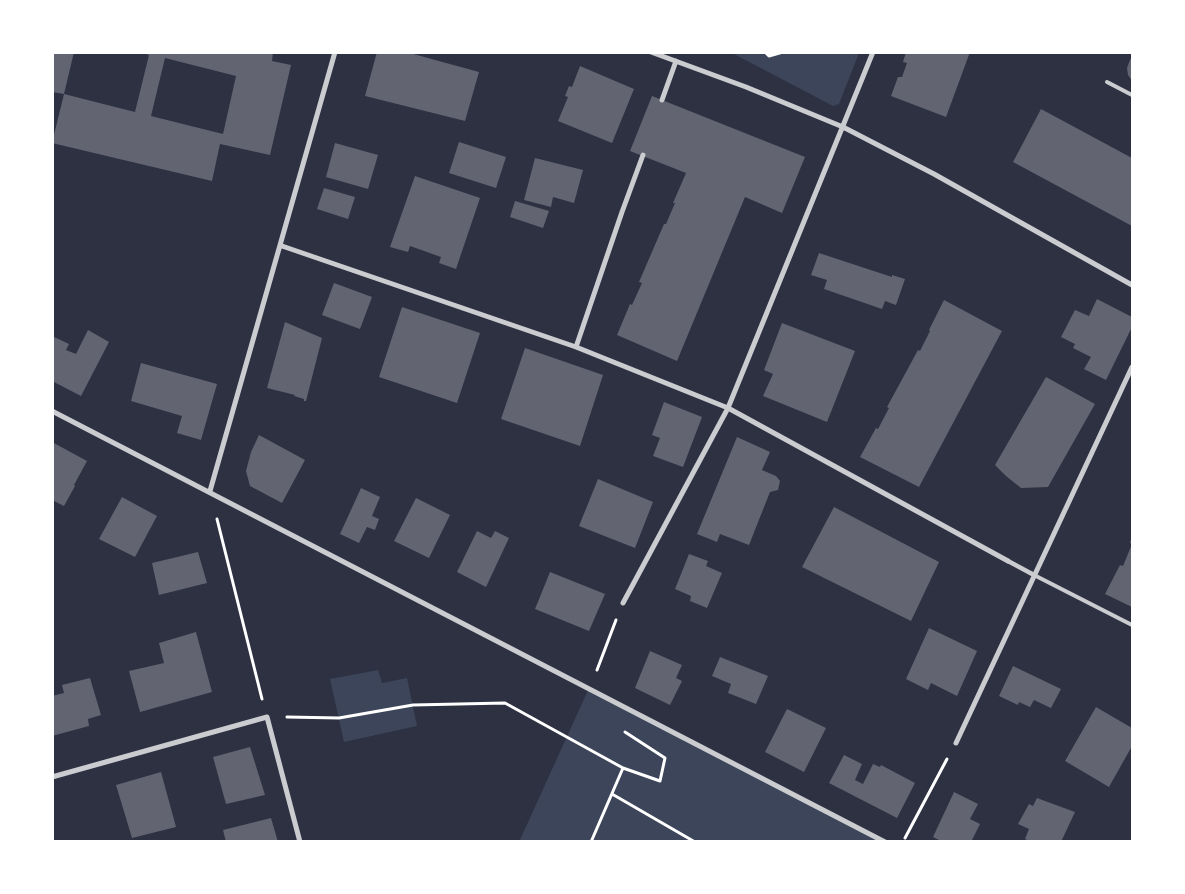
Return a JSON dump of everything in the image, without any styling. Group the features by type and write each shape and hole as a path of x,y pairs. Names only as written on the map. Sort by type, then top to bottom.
{"street":[{"path":"210,491 282,246 336,52"},
{"path":"650,52 746,87 843,127 934,174 1132,285"},
{"path":"623,603 728,408 873,52"},
{"path":"662,100 676,60"},
{"path":"576,346 643,155"},
{"path":"282,246 576,346 728,408 1034,575"},
{"path":"956,743 1132,367"},
{"path":"52,411 210,491 885,842"},
{"path":"52,777 267,717 300,842"}],"lane":[{"path":"1107,82 1132,95"},
{"path":"1034,575 1132,625"}],"path":[{"path":"765,52 769,56 783,52"},
{"path":"210,491 267,717 339,718 413,705 504,703 623,768 660,780 665,758 624,731"},
{"path":"589,688 623,603"},
{"path":"903,842 956,743"},
{"path":"591,842 623,768"},
{"path":"612,794 696,842"}],"shaded area":[{"path":"732,53 859,53 839,104 833,106"},
{"path":"378,670 382,683 407,678 417,726 344,742 330,679"},
{"path":"589,688 885,842 519,842"}],"building":[{"path":"52,52 74,52 64,94 52,92"},
{"path":"141,52 273,52 272,61 291,65 270,155 220,144 212,181 52,143 64,94 135,112 149,55","holes":["165,58 236,76 223,134 151,116"]},
{"path":"377,52 406,52 479,72 465,121 365,96"},
{"path":"906,52 970,52 946,117 891,96 898,77 902,77 907,63 903,62"},
{"path":"1132,57 1132,81 1128,75 1127,68"},
{"path":"580,66 634,89 612,143 558,121 568,97 565,96 569,86 572,87"},
{"path":"652,96 805,157 782,213 745,197 677,361 617,335 630,304 632,305 642,283 639,282 664,224 666,224 686,173 630,151"},
{"path":"1041,109 1132,158 1132,226 1013,162"},
{"path":"459,142 506,157 496,188 449,173"},
{"path":"335,143 378,155 368,189 326,177"},
{"path":"535,158 583,170 574,203 553,197 551,207 524,200"},
{"path":"415,176 480,198 456,269 439,263 441,257 410,246 408,252 390,247"},
{"path":"324,188 355,197 348,219 317,209"},
{"path":"515,201 549,211 543,228 510,217"},
{"path":"819,253 892,277 892,275 905,279 896,305 885,301 882,309 824,289 827,280 811,275"},
{"path":"334,283 372,297 360,329 322,315"},
{"path":"1097,299 1132,317 1132,327 1106,380 1084,369 1091,357 1073,348 1075,344 1061,337 1075,310 1089,316"},
{"path":"944,300 1002,331 919,487 860,457 876,428 878,429 889,408 887,407 918,350 920,351"},
{"path":"402,307 480,333 457,403 379,377"},
{"path":"285,322 322,338 306,401 295,395 267,388"},
{"path":"782,323 855,351 827,422 763,396 773,374 764,370"},
{"path":"88,330 109,342 81,396 52,381 52,336 69,344 66,350 76,354"},
{"path":"525,348 603,375 580,446 501,419"},
{"path":"141,363 217,384 201,440 177,433 182,416 131,401"},
{"path":"1046,377 1095,404 1048,487 1021,488 995,465"},
{"path":"664,402 702,417 683,467 653,456 660,438 652,435"},
{"path":"259,435 305,460 282,503 250,486 246,471 251,452"},
{"path":"737,437 770,452 762,470 776,476 780,481 778,490 770,492 749,545 720,534 717,542 697,534"},
{"path":"52,442 87,461 64,506 52,500"},
{"path":"598,479 653,502 635,548 579,526"},
{"path":"361,488 380,497 372,516 379,519 375,530 367,527 359,543 340,534"},
{"path":"122,497 157,516 135,557 99,539"},
{"path":"416,498 450,515 429,558 394,541"},
{"path":"834,507 939,562 911,621 802,567"},
{"path":"477,531 491,538 495,531 509,538 486,587 457,572"},
{"path":"1132,544 1132,607 1105,594 1120,565 1123,566"},
{"path":"198,552 207,583 159,595 152,563"},
{"path":"689,554 708,561 706,566 722,573 707,608 690,601 691,596 675,589"},
{"path":"550,572 605,594 589,631 535,609"},
{"path":"929,628 977,651 957,696 931,683 928,690 906,679"},
{"path":"196,632 212,692 140,712 129,671 164,663 159,643"},
{"path":"650,651 682,665 676,678 682,681 670,705 635,688"},
{"path":"720,657 768,676 756,704 728,693 731,684 712,676"},
{"path":"1013,666 1061,689 1051,708 1034,700 1030,707 1019,702 1018,705 999,696"},
{"path":"90,678 101,715 88,719 89,726 52,736 52,696 64,693 62,685"},
{"path":"1096,707 1132,728 1132,746 1109,787 1065,761"},
{"path":"787,709 826,728 804,772 765,752"},
{"path":"250,747 265,795 226,804 213,757"},
{"path":"844,755 862,764 855,780 863,784 873,764 880,767 881,765 915,783 897,818 829,783"},
{"path":"161,772 176,827 132,838 116,785"},
{"path":"954,792 978,804 970,819 980,824 971,842 943,842 933,837"},
{"path":"1037,798 1075,812 1061,842 1031,842 1025,839 1029,829 1018,824 1029,804 1033,806"},
{"path":"271,818 278,842 226,842 223,830"}]}
